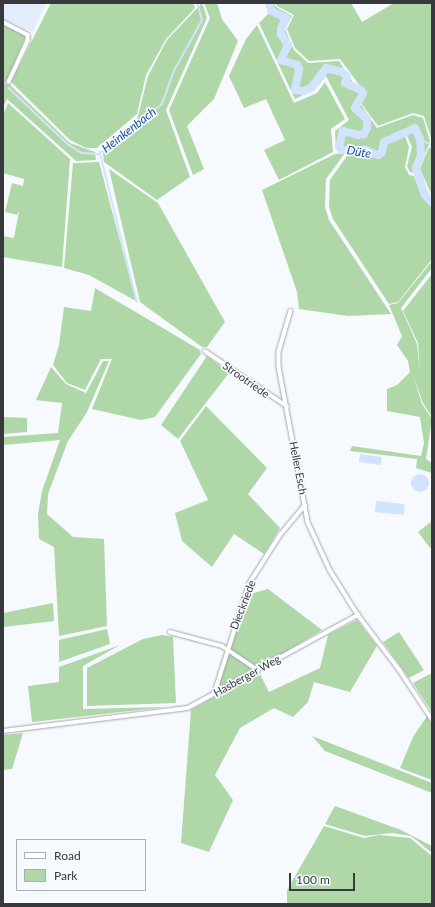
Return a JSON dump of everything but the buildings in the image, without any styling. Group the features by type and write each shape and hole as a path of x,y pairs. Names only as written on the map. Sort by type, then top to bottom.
{"street":[{"path":"3,22 28,35 28,41 9,82"},
{"name":"Heller Esch","path":"291,311 279,352 279,367 305,505 315,541 358,615"},
{"name":"Strootriede","path":"205,351 287,406"},
{"name":"Dieckriede","path":"214,694 227,648 249,584 280,535 305,505"},
{"path":"358,615 399,669 432,719"},
{"name":"Hasberger Weg","path":"3,731 188,708 358,615"},
{"path":"170,632 227,648 258,670"}],"shaded area":[{"path":"3,3 46,3 33,32 3,19"}],"green space":[{"path":"51,3 193,3 195,8 166,39 146,75 137,114 97,148 86,148 70,140 11,82"},
{"path":"202,3 207,18 166,110 190,177 157,200 104,162 103,153 135,128 148,76 167,40"},
{"path":"204,3 217,3 222,19 238,41 214,99 187,126 204,169 193,175 169,110 210,18"},
{"path":"265,3 274,3 276,7 292,16 285,29 294,50 308,63 339,61 359,92 357,99 377,128 413,115 423,118 430,141 419,169 421,174 410,172 407,166 412,147 405,131 383,140 381,150 377,153 370,151 367,147 344,147 336,150 335,131 349,120 326,76 315,89 295,99 259,23 269,13"},
{"path":"275,3 351,3 362,22 394,3 432,3 432,141 424,116 413,113 378,126 361,103 366,94 340,59 309,61 295,48 287,29 294,15 277,6"},
{"path":"3,24 24,33 26,36 7,82 70,143 95,152 96,160 76,161 7,99 3,108"},
{"path":"257,25 294,103 317,93 325,82 345,119 331,129 333,152 279,180 264,150 285,140 266,99 244,108 229,76 246,39"},
{"path":"8,103 70,159 62,267 3,257 3,236 14,238 19,211 17,215 5,212 12,183 23,186 24,179 3,173 3,115"},
{"path":"405,136 409,147 405,167 409,175 414,176 422,197 432,208 432,259 398,302 389,304 333,219 329,207 330,180 349,153 364,153 379,158 385,153 387,144"},
{"path":"429,147 432,149 432,196 420,169"},
{"path":"345,153 326,179 325,207 329,220 391,314 348,316 299,309 297,292 262,190 335,154"},
{"path":"99,162 136,301 89,275 64,268 73,163"},
{"path":"109,169 158,203 225,322 207,347 202,347 140,302"},
{"path":"432,261 432,268 401,308 417,344 420,371 418,343 403,311 432,274 432,417 423,403 413,375 422,404 432,419 426,459 432,463 432,473 416,468 417,459 350,451 352,446 421,456 424,443 420,417 387,411 387,389 397,385 410,372 408,361 397,345 402,336 389,305 398,303"},
{"path":"95,288 200,350 201,354 155,417 141,420 92,409 112,359 101,359 85,390 67,383 53,365 59,345 64,307 91,311"},
{"path":"207,356 229,373 178,439 161,425"},
{"path":"103,361 109,361 87,412 68,441 48,494 47,514 73,537 104,539 107,626 59,636 54,547 39,539 38,514 42,491 60,440 3,445 3,437 58,433 62,403 36,400 51,367 66,384 86,393"},
{"path":"206,406 267,468 248,494 280,528 264,554 234,534 212,567 182,541 175,513 208,500 180,441"},
{"path":"3,417 27,418 27,432 3,434"},
{"path":"432,521 432,547 430,548 418,532"},
{"path":"268,589 322,630 222,690 218,685 247,595"},
{"path":"53,603 54,621 3,627 3,613"},
{"path":"357,620 377,646 350,692 314,682 308,702 293,717 274,708 240,728 215,775 233,800 209,852 181,843 191,710 259,672 269,692 320,668 328,635"},
{"path":"107,629 110,644 59,662 59,640"},
{"path":"399,632 424,670 409,678 383,642"},
{"path":"162,635 173,637 176,703 87,706 87,668 143,639"},
{"path":"120,645 83,666 83,709 165,707 32,722 28,686 59,682 59,667"},
{"path":"432,673 432,712 413,683"},
{"path":"427,716 432,725 432,780 400,768 413,737"},
{"path":"23,733 12,769 3,770 3,735"},
{"path":"312,736 432,783 432,793 325,751"},
{"path":"335,806 401,830 432,846 432,853 411,836 392,833 365,836 325,824"},
{"path":"324,826 364,838 379,835 410,838 432,856 432,904 287,904 287,890"}],"water":[{"path":"360,454 382,457 381,465 359,462"},
{"path":"416,474 424,474 429,479 427,490 424,492 416,492 411,487 411,479"},
{"path":"376,501 405,504 404,515 375,512"}],"waterway":[{"name":"Heinkenbach","path":"9,88 69,145 82,153 99,154 162,104 175,69 202,20 197,3"},
{"name":"Düte","path":"269,3 272,11 286,18 281,28 281,34 288,45 281,60 297,65 299,69 295,90 303,91 311,88 326,68 342,72 347,77 345,83 361,90 363,94 355,108 367,119 367,128 364,134 358,135 343,131 339,147 342,150 365,150 378,155 382,152 384,142 415,128 420,139 421,155 416,168 425,195 432,202"},
{"name":"Heinkenbach","path":"3,81 6,84"},
{"path":"420,139 432,145"},
{"path":"100,152 137,301"}]}
